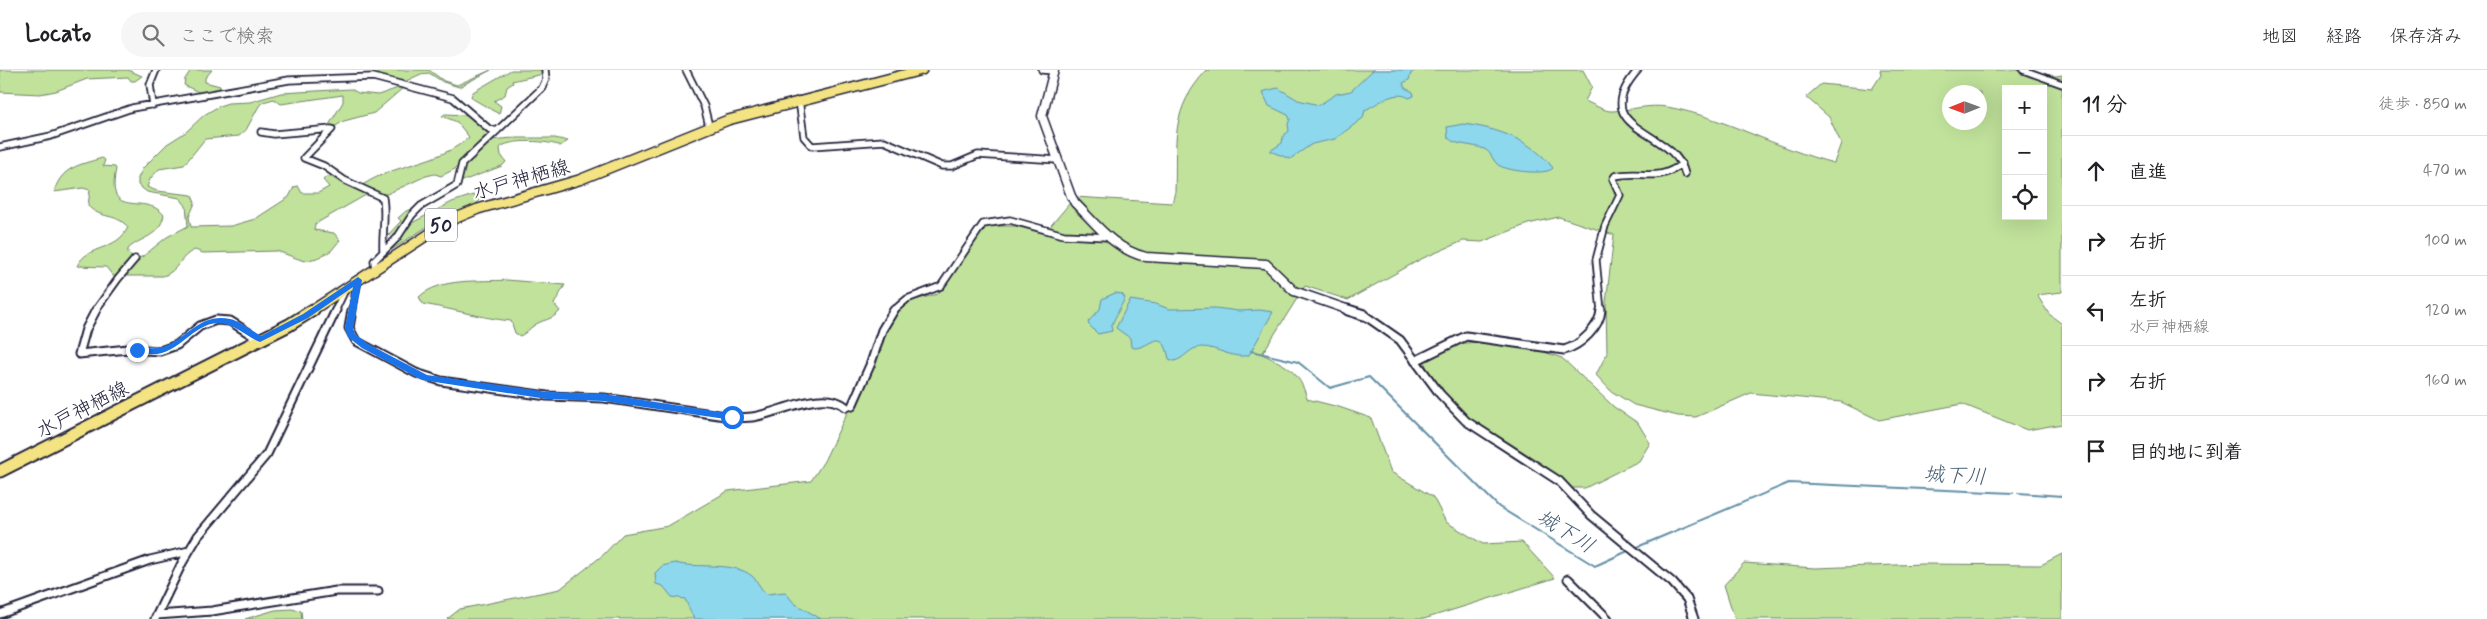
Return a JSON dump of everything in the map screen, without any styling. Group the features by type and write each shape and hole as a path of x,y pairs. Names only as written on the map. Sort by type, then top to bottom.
{"main road":[{"name":"水戸神栖線","path":"0,470 298,320 426,234 465,214 579,180 709,126 800,100 922,70"}],"street":[{"path":"153,105 150,86 156,70"},
{"path":"376,268 373,263 396,238 412,214 421,206 458,185 462,164 542,88 546,80 544,70"},
{"path":"686,70 704,106 709,126"},
{"path":"1042,70 1054,70 1042,116 1058,160 1075,203 1108,237 1125,251 1138,256 1266,264 1294,291 1364,315 1393,334 1440,394 1472,425 1559,481 1591,514 1682,593 1691,606 1694,619"},
{"path":"1638,70 1620,99 1623,111 1634,124 1676,156 1682,164 1685,174"},
{"path":"2023,70 2062,84"},
{"path":"0,147 31,143 109,114 153,105 288,80 373,77 416,86 453,98 489,129 497,131"},
{"path":"800,100 803,131 808,143 812,146 884,141 914,151 932,163 942,166 952,166 978,155 1058,160"},
{"path":"261,132 274,134 332,129 304,158 324,166 344,180 383,198 386,214 382,233 383,251"},
{"path":"1415,361 1466,336 1560,350 1572,349 1598,322 1602,313 1596,281 1596,261 1613,206 1620,195 1613,179 1615,176 1623,174 1668,175 1682,164"},
{"path":"358,280 349,328 351,335 365,346 425,377 547,396 604,398 732,417 752,417 820,399 832,399 849,407 872,361 885,320 908,298 930,293 941,286 982,224 1018,220 1061,234 1096,238 1108,237"},
{"path":"134,259 117,278 88,325 79,354 128,349 160,351 177,345 200,326 216,320 230,322 260,340"},
{"path":"156,617 198,536 267,454 345,290"},
{"path":"0,614 150,560 189,551"},
{"path":"1568,579 1608,619"},
{"path":"156,617 212,611 336,590 378,591"}],"green space":[{"path":"0,70 128,70 142,76 135,81 131,81 128,77 87,79 56,91 40,94 0,92"},
{"path":"191,70 212,70 205,78 205,82 220,86 220,89 200,93 184,85 185,79"},
{"path":"372,70 429,70 444,81 457,85 491,70 459,87 443,82 429,73 421,74 404,82 373,75"},
{"path":"511,70 541,70 543,74 512,81 513,83 507,87 505,95 494,101 501,106 499,114 473,99 471,96 473,92"},
{"path":"1207,70 1583,70 1592,87 1585,101 1603,109 1613,111 1660,106 1667,107 1710,118 1792,150 1834,163 1841,143 1829,117 1806,97 1821,84 1872,89 1881,75 1880,70 2019,70 2056,76 2062,75 2062,292 2037,295 2049,314 2062,324 2062,424 2027,430 1962,404 1879,420 1841,402 1751,393 1696,417 1678,416 1634,405 1611,391 1596,375 1607,353 1606,303 1614,235 1559,217 1528,224 1482,242 1463,241 1421,259 1348,300 1305,286 1262,354 1285,366 1296,375 1307,399 1371,418 1391,472 1433,497 1446,522 1483,544 1522,542 1555,578 1424,619 447,619 460,609 560,589 603,555 623,534 668,526 728,491 811,481 824,461 899,304 938,294 986,226 1014,226 1047,230 1075,197 1172,203 1175,192 1178,127 1186,99"},
{"path":"401,87 403,88 374,113 344,121 334,127 329,125 343,102 343,95 281,104 274,99 263,102 246,130 239,136 205,139 184,165 159,169 150,179 147,187 157,191 192,195 195,203 189,217 191,227 231,226 255,219 289,197 294,187 298,186 302,193 318,193 329,187 323,180 326,177 333,176 357,189 370,180 429,159 457,146 469,137 457,122 442,116 445,114 469,115 489,134 455,169 441,176 435,174 426,176 387,194 366,195 315,224 314,230 334,233 340,240 331,251 317,258 304,261 277,251 203,253 195,250 190,252 172,271 163,276 113,276 106,267 77,266 88,254 117,241 128,227 118,219 98,213 88,206 90,190 83,188 54,192 61,177 72,168 102,158 105,160 103,166 115,167 116,169 114,185 116,195 121,201 147,205 156,208 164,215 162,223 154,232 128,249 128,253 134,258 142,257 167,237 188,226 186,206 180,198 147,192 138,185 138,178 143,168 167,144 186,132 204,115 228,103 250,102 281,93 351,89 358,93 378,95"},
{"path":"555,138 568,141 560,146 530,141 505,145 500,148 501,155 506,162 502,166 460,182 462,168 478,155 489,140"},
{"path":"473,195 479,198 475,206 425,228 382,256 401,239 399,232 387,236 401,221 398,218 406,211 416,208 408,225 452,202"},
{"path":"507,280 565,285 554,304 560,311 554,317 535,324 520,336 515,333 511,321 423,304 419,297 438,286 449,283"},
{"path":"1488,342 1530,347 1562,358 1614,407 1638,423 1650,443 1639,461 1585,488 1572,488 1563,479 1504,444 1463,414 1446,398 1433,380 1424,361 1438,351 1454,345"},
{"path":"2062,554 2062,619 1735,619 1724,585 1744,563 1815,568 1923,564 2041,565"},
{"path":"292,609 301,611 302,619 245,619 275,610"}],"water":[{"path":"1373,70 1416,70 1411,73 1409,80 1403,83 1405,88 1413,92 1414,96 1409,98 1398,95 1381,101 1365,110 1363,118 1335,139 1312,144 1290,159 1270,151 1282,143 1283,136 1289,131 1288,124 1290,119 1288,115 1269,106 1263,93 1265,91 1278,88 1298,100 1319,105 1336,94 1351,91"},
{"path":"1463,124 1501,132 1513,137 1535,150 1553,168 1543,172 1534,172 1501,167 1484,149 1451,141 1448,138 1447,127"},
{"path":"1115,293 1122,294 1125,298 1111,326 1112,331 1098,334 1088,322 1100,309 1102,299"},
{"path":"1130,300 1156,304 1169,309 1215,308 1273,312 1249,355 1231,355 1202,347 1194,349 1174,361 1169,359 1166,348 1159,340 1134,348 1131,347 1130,338 1116,328"},
{"path":"675,563 735,568 744,571 754,578 767,594 785,592 794,603 821,619 694,619 685,599 672,597 663,586 656,584 655,573 662,566"}],"waterway":[{"name":"城下川","path":"1251,351 1298,362 1330,388 1369,377 1499,507 1595,566 1630,550"},
{"name":"城下川","path":"1635,548 1789,483 2013,493"},
{"name":"城下川","path":"2018,493 2062,496"}],"route":[{"path":"137,350 153,352 170,348 184,340 200,326 216,320 230,322 246,329 260,340 305,316 358,280 356,296 350,315 349,328 351,335 356,341 425,377 547,396 631,401 664,408 732,417"}]}
